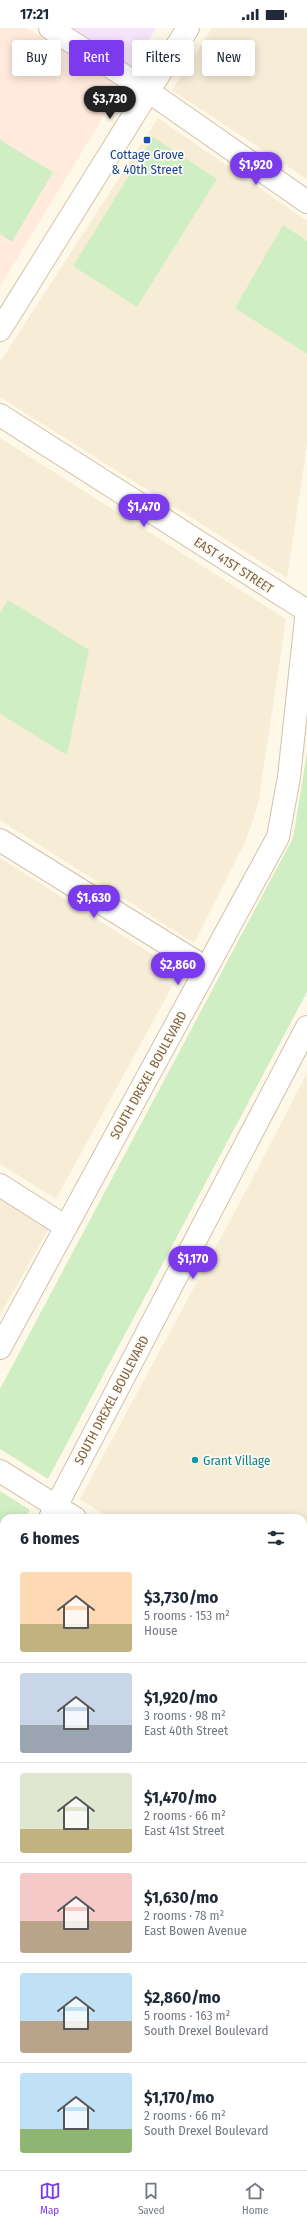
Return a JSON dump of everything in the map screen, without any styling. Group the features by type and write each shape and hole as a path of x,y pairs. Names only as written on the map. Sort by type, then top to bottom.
{"street":[{"path":"50,28 148,91 307,202"},
{"path":"0,330 188,28"},
{"name":"EAST 41ST STREET","path":"0,415 307,610"},
{"name":"SOUTH DREXEL BOULEVARD","path":"0,1348 278,837 289,777 307,610"},
{"path":"0,840 206,968"},
{"name":"SOUTH DREXEL BOULEVARD","path":"53,1512 307,1027"},
{"path":"0,1185 66,1227"},
{"path":"0,1471 53,1512"}],"shaded area":[{"path":"0,28 27,28 47,40 12,40 12,76 61,76 61,49 69,54 69,76 106,76 122,86 0,286"},
{"path":"70,28 156,28 149,40 132,40 132,67 124,62 124,40 89,40"},
{"path":"212,28 307,28 307,179 172,90 181,76 194,76 194,56 202,44 202,76 255,76 255,40 204,40"},
{"path":"158,118 307,221 307,445 287,578 0,397 0,362"},
{"path":"0,438 286,619 258,805 246,840 194,943 0,820"},
{"path":"0,858 180,972 56,1199 0,1164"},
{"path":"307,1073 307,1514 104,1514 80,1499 254,1176"},
{"path":"0,1194 51,1225 0,1315"}],"green space":[{"path":"153,137 217,179 137,307 73,266"},
{"path":"0,140 53,172 12,242 0,234"},
{"path":"283,225 307,241 307,354 235,308"},
{"path":"8,600 89,650 67,755 0,714 0,613"},
{"path":"307,753 307,992 48,1479 0,1449 0,1389 293,838"},
{"path":"0,1491 30,1510 28,1514 0,1514"}],"place":[{"name":"Cottage Grove & 40th Street","path":"147,140"},
{"name":"Grant Village","path":"195,1460"}]}
